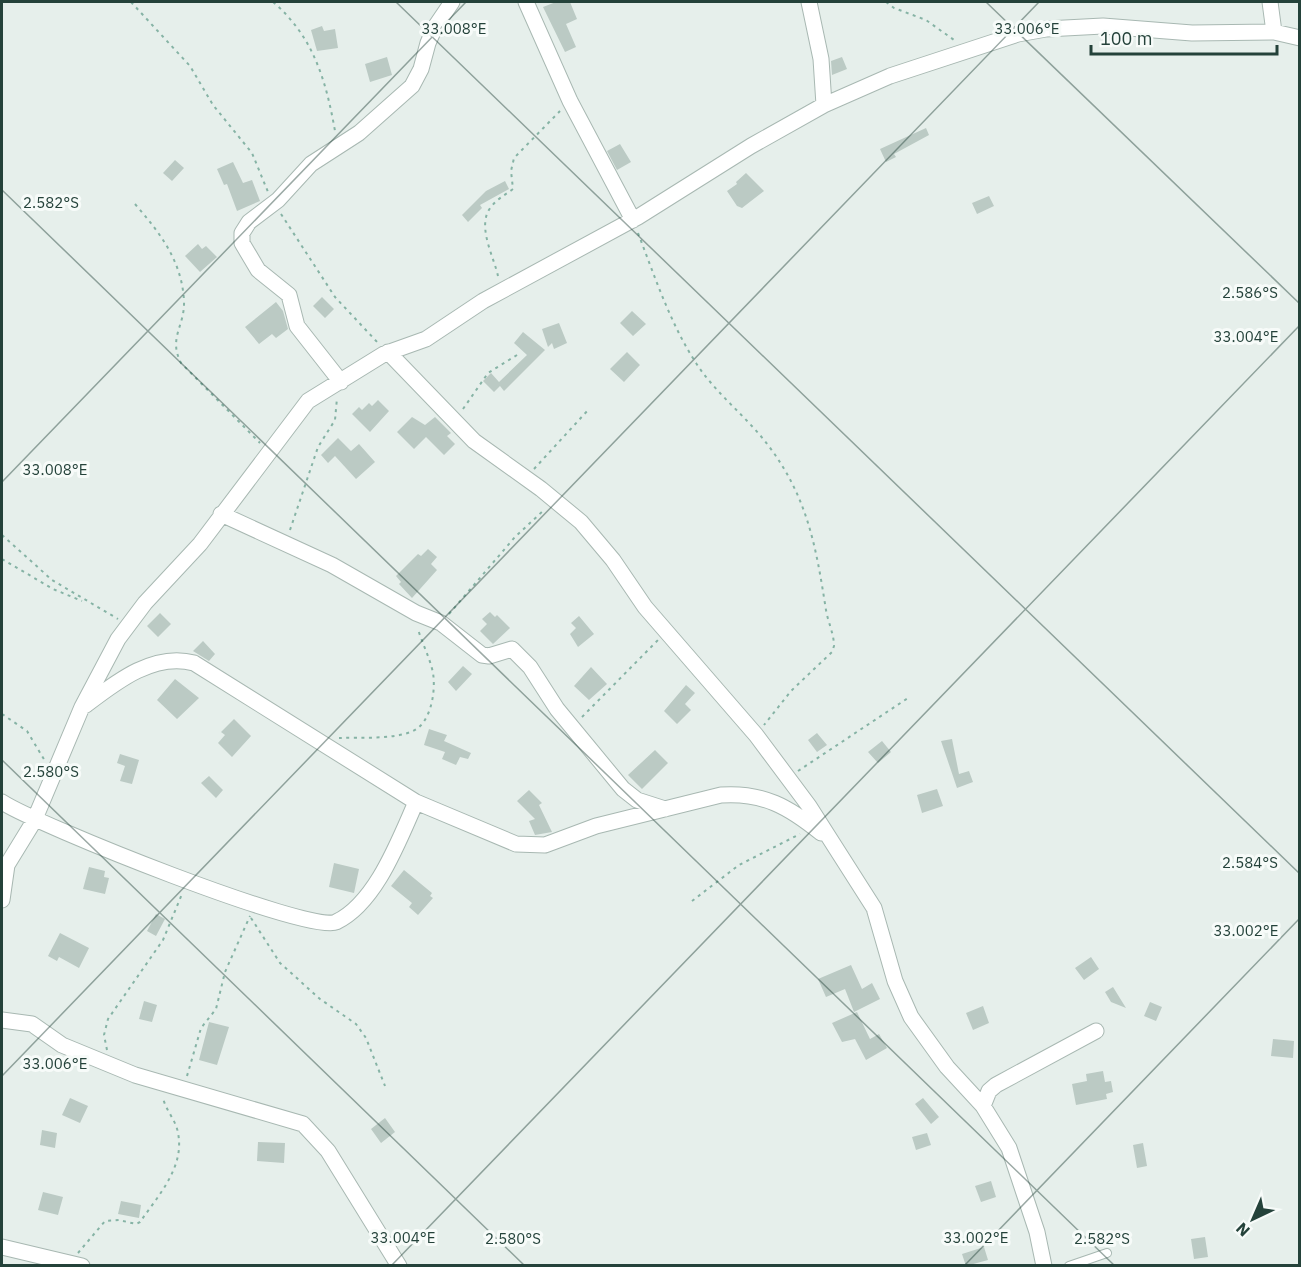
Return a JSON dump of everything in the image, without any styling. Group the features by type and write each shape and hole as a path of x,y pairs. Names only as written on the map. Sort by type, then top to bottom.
{"street":[{"path":"341,382 297,326 289,295 265,278 242,243 242,233 249,222 272,204 311,164 359,133 412,86 421,69 428,43 452,2"},
{"path":"526,2 570,101 633,220"},
{"path":"809,2 821,59 824,105"},
{"path":"1270,2 1274,32"},
{"path":"2,900 7,865 34,821 82,707 110,652 128,624 186,561 304,404 386,353 426,339 504,288 633,220 824,105 882,80 1018,34 1073,27 1113,27 1191,33 1274,32 1299,38"},
{"path":"386,353 486,451 555,500 599,541 666,632 756,735 788,777 874,908 895,981 911,1017 946,1067 983,1106 1009,1148 1037,1232 1044,1266"},
{"path":"221,514 340,570 416,613 441,623 482,655 489,656 506,649 518,653 572,728 630,797 668,809"},
{"path":"82,707 119,680 135,672 158,663 180,659 207,668 309,736 416,802 501,840 529,846 545,845 596,826 721,795 742,793 760,796 812,825 831,840"},
{"path":"2,802 34,821 187,881 311,921 333,923 346,916 388,866 416,802"},
{"path":"2,1020 32,1024 62,1045 113,1067 303,1124 328,1150 399,1266"},
{"path":"983,1106 989,1091 996,1085 1096,1031"},
{"path":"2,1247 77,1264"}],"lane":[{"path":"1069,1266 1107,1253"}],"path":[{"path":"131,2 190,66 213,105 247,146 260,168 272,204 336,297 386,353"},
{"path":"273,2 301,30 317,62 333,120 336,149"},
{"path":"886,2 894,8 926,20 967,52"},
{"path":"498,280 486,230 487,214 498,199 513,189 511,171 514,158 570,101"},
{"path":"135,204 169,247 182,287 183,316 174,348 181,363 242,423 268,453"},
{"path":"633,220 684,343 715,389 767,444 797,489 815,542 834,646 824,661 791,691 756,735"},
{"path":"453,420 474,396 488,373 517,355"},
{"path":"283,543 295,520 318,447 335,420 341,382"},
{"path":"526,478 589,409"},
{"path":"441,623 520,532 555,500"},
{"path":"2,535 52,580 87,603"},
{"path":"2,559 53,589 128,624"},
{"path":"309,736 404,734 422,725 430,704 433,672 418,630 416,613"},
{"path":"572,728 666,632"},
{"path":"788,777 908,698"},
{"path":"2,714 32,738 54,773"},
{"path":"692,901 739,865 789,842 812,825"},
{"path":"113,1067 105,1042 105,1028 163,940 187,881"},
{"path":"242,899 250,916 280,963 320,999 356,1024 366,1038 385,1086"},
{"path":"182,1088 192,1064 201,1028 216,1009 225,972 250,916"},
{"path":"77,1264 105,1221 119,1220 136,1224 140,1222 170,1178 176,1162 179,1136 165,1107 163,1083"}],"building":[{"path":"556,2 570,2 577,19 566,24 576,47 565,52 543,7"},
{"path":"322,26 324,31 335,29 338,48 317,51 311,30"},
{"path":"387,57 392,75 370,82 365,64"},
{"path":"842,57 847,69 832,75 831,61"},
{"path":"926,128 929,135 894,154 896,157 886,162 880,149"},
{"path":"620,144 631,162 617,170 607,151"},
{"path":"175,160 184,168 172,181 163,173"},
{"path":"233,162 243,183 252,180 260,201 237,211 227,184 224,185 217,169"},
{"path":"746,173 764,191 742,208 737,206 727,191"},
{"path":"505,181 509,189 480,205 482,208 468,222 462,215 486,191"},
{"path":"989,196 994,206 977,214 972,203"},
{"path":"198,244 202,249 206,246 217,257 200,272 185,256"},
{"path":"322,297 334,309 325,318 313,306"},
{"path":"276,302 283,311 288,329 276,338 272,334 259,344 245,327"},
{"path":"632,311 646,324 633,336 620,323"},
{"path":"559,323 567,343 554,349 552,343 548,347 542,329"},
{"path":"523,332 545,350 504,391 500,386 494,392 483,381 491,373 499,382 527,355 514,343"},
{"path":"627,352 640,365 624,382 610,369"},
{"path":"378,400 389,411 370,432 352,414 359,407 362,410 369,403 372,406"},
{"path":"412,417 425,425 435,417 451,433 447,436 455,444 444,455 426,437 414,449 397,432"},
{"path":"338,438 351,451 359,444 375,462 356,479 335,456 328,463 321,455"},
{"path":"428,549 437,557 431,564 437,570 412,598 399,584 401,582 396,576 418,554 421,556"},
{"path":"490,612 495,617 497,615 510,628 493,644 480,631 487,624 482,619"},
{"path":"160,613 171,624 158,637 147,626"},
{"path":"579,616 594,634 578,647 570,634 576,628 571,623"},
{"path":"203,641 215,654 209,661 193,651"},
{"path":"463,666 472,674 456,691 448,682"},
{"path":"591,667 607,684 589,700 574,686"},
{"path":"175,679 199,698 177,719 157,700"},
{"path":"686,685 695,693 685,704 691,710 677,724 664,711"},
{"path":"234,719 251,736 232,757 218,743 225,735 221,732"},
{"path":"429,729 447,735 444,741 471,753 468,759 460,757 456,765 442,759 445,752 424,745"},
{"path":"817,733 827,745 817,752 808,740"},
{"path":"952,739 959,774 969,771 973,782 957,788 941,741"},
{"path":"882,741 891,752 878,763 868,752"},
{"path":"655,750 668,763 642,789 628,775"},
{"path":"120,754 139,760 132,784 120,781 125,766 117,763"},
{"path":"209,776 223,790 216,798 201,783"},
{"path":"937,789 943,806 922,813 917,795"},
{"path":"529,790 542,803 539,805 552,832 535,835 529,821 535,819 517,801"},
{"path":"334,863 359,869 354,893 329,887"},
{"path":"89,867 105,871 104,877 109,878 105,894 83,889"},
{"path":"404,870 432,893 430,896 433,898 418,915 409,907 412,903 391,886"},
{"path":"156,914 165,919 156,936 147,931"},
{"path":"60,933 89,948 79,968 59,957 57,961 48,956"},
{"path":"1091,957 1099,969 1084,980 1075,968"},
{"path":"851,965 862,989 872,983 880,999 854,1012 845,989 826,997 818,979"},
{"path":"1113,987 1126,1008 1111,1002 1105,992"},
{"path":"144,1001 157,1005 152,1022 139,1019"},
{"path":"1150,1002 1162,1007 1156,1021 1144,1016"},
{"path":"983,1006 989,1023 973,1030 966,1013"},
{"path":"857,1012 870,1039 879,1034 887,1048 866,1060 855,1039 842,1042 832,1023"},
{"path":"209,1022 229,1027 217,1065 199,1060"},
{"path":"1273,1039 1294,1041 1293,1058 1271,1056"},
{"path":"1103,1071 1105,1082 1111,1081 1113,1092 1106,1094 1107,1099 1076,1105 1072,1084 1087,1081 1086,1074"},
{"path":"70,1098 88,1106 80,1123 62,1115"},
{"path":"923,1098 939,1117 931,1124 915,1104"},
{"path":"385,1118 395,1132 381,1143 371,1129"},
{"path":"42,1130 57,1133 55,1148 40,1145"},
{"path":"927,1133 931,1145 916,1150 912,1137"},
{"path":"258,1142 285,1143 284,1163 257,1161"},
{"path":"1143,1143 1147,1166 1137,1168 1133,1145"},
{"path":"991,1181 996,1197 981,1202 975,1186"},
{"path":"43,1192 63,1197 58,1215 38,1210"},
{"path":"121,1201 141,1205 139,1218 118,1214"},
{"path":"1205,1237 1208,1257 1194,1259 1191,1239"},
{"path":"984,1247 988,1260 966,1266 962,1254"}]}
